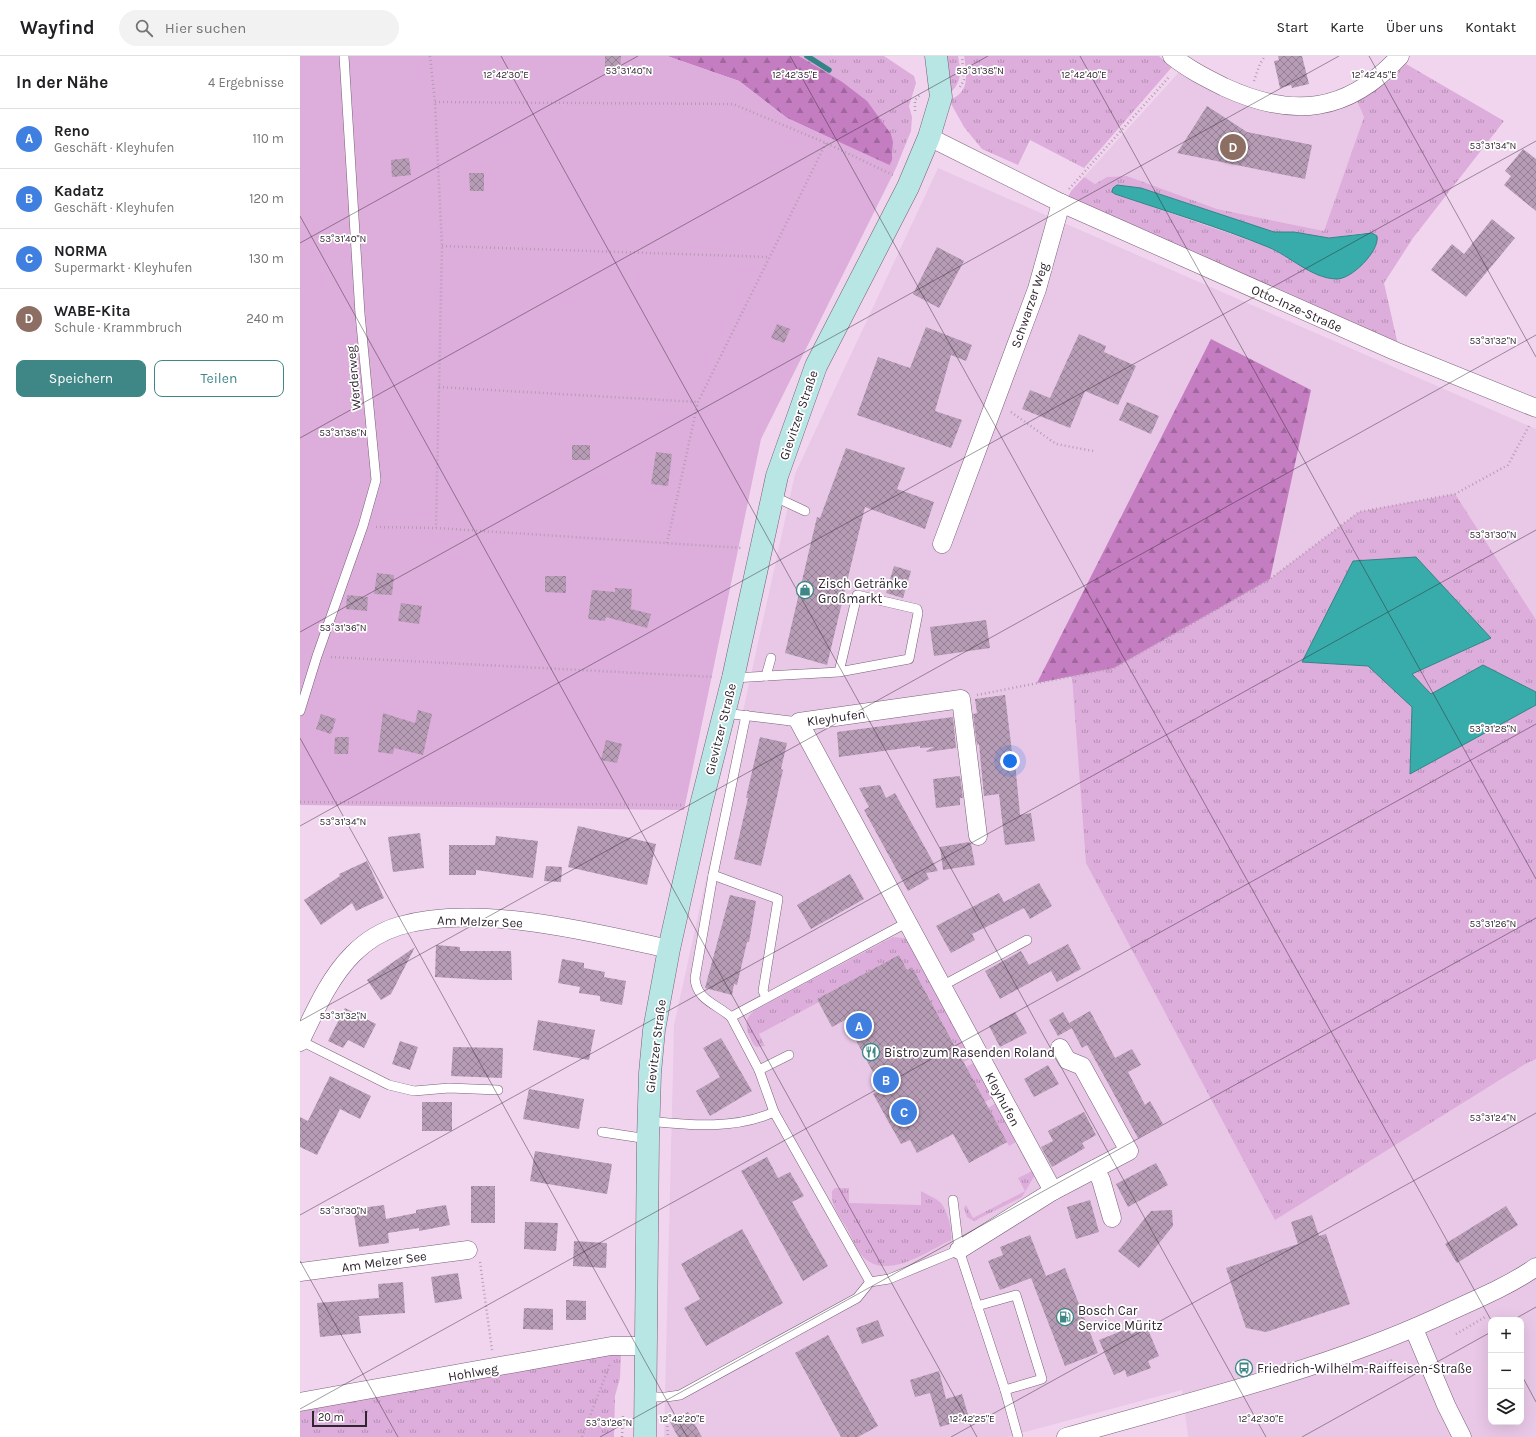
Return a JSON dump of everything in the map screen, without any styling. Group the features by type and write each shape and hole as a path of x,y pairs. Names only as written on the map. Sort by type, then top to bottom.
{"main road":[{"name":"Gievitzer Straße","path":"645,1437 648,1130 654,1030 669,950 701,805 733,678 777,476 816,366 908,187 929,137 941,97 936,56"}],"street":[{"path":"1176,59 1206,78 1248,98 1267,104 1298,107 1318,105 1338,100 1368,86 1382,75 1400,56"},
{"path":"929,137 1061,203"},
{"name":"Schwarzer Weg","path":"942,544 1037,289 1061,203"},
{"name":"Otto-Inze-Straße","path":"1061,203 1534,414"},
{"path":"961,699 978,836"},
{"name":"Kleyhufen","path":"961,699 799,722 1053,1191"},
{"name":"Am Melzer See","path":"300,1041 329,985 340,969 366,943 382,932 405,924 460,918 495,919 550,925 669,950"},
{"path":"959,1250 1053,1191 1129,1151 1082,1066 1067,1060 1060,1048"},
{"path":"1095,1169 1101,1180 1112,1218"},
{"name":"Am Melzer See","path":"300,1272 468,1250"},
{"path":"1066,1437 1297,1370 1382,1342 1414,1329 1515,1281 1536,1267"},
{"path":"1414,1329 1446,1405 1462,1437"},
{"name":"Hohlweg","path":"300,1402 494,1369 611,1346 646,1346"}],"lane":[{"name":"Werderweg","path":"300,710 317,656 363,526 376,480 360,314 344,56"},
{"path":"773,496 805,511"},
{"path":"733,678 839,672 909,659 918,613 917,609 856,595 839,672"},
{"path":"766,676 771,658"},
{"path":"724,713 799,722"},
{"path":"746,715 713,875 695,978 695,986 703,998 731,1017 759,1070 774,1112 870,1282"},
{"path":"713,875 778,899 762,991 766,998"},
{"path":"731,1017 908,922"},
{"path":"942,986 1027,940"},
{"path":"300,1041 389,1085 414,1091 449,1088 498,1090"},
{"path":"759,1070 789,1055"},
{"path":"602,1132 739,1123 761,1118 774,1112"},
{"path":"953,1200 959,1250 1005,1390 1018,1437"},
{"path":"646,1397 680,1395 857,1298 870,1282 889,1279 959,1250"},
{"path":"977,1306 1016,1295 1042,1379 1005,1390"}],"path":[{"path":"430,56 435,102 442,246 436,528"},
{"path":"1248,98 1260,64 1265,56"},
{"path":"1061,203 1070,187 1176,59"},
{"path":"435,102 733,104 826,142 890,173 908,187"},
{"path":"668,543 698,402 768,257 826,142"},
{"path":"442,246 768,257"},
{"path":"439,387 698,402"},
{"path":"996,401 1056,444 1093,452"},
{"path":"961,699 1114,668 1270,579 1359,512 1455,494 1508,465 1534,414"},
{"path":"363,526 436,528 762,549"},
{"path":"317,656 733,678"},
{"path":"300,802 701,805"},
{"path":"468,1250 475,1255 480,1263 494,1369"},
{"path":"582,1437 612,1359 611,1346"}],"shaded area":[{"path":"1180,71 1265,110 1298,116 1326,113 1357,101 1364,117 1324,231 1217,209 1127,176 1107,177 1095,184 1084,177"},
{"path":"938,168 1536,429 1536,1437 1188,1437 1182,1390 1007,1437 664,1437 674,1025 795,474"},
{"path":"1117,185 1141,188 1274,232 1294,232 1329,238 1372,233 1377,236 1377,242 1374,249 1363,264 1356,270 1342,278 1327,278 1309,271 1268,247 1115,194 1112,192 1113,188"},
{"path":"1416,557 1491,638 1412,674 1431,694 1483,665 1536,692 1536,705 1410,774 1412,707 1368,666 1302,662 1353,561"}],"green space":[{"path":"300,56 667,56 739,81 787,118 896,168 761,439 684,810 300,805"},
{"path":"667,56 799,56 841,81 867,101 891,134 893,142 892,160 889,166 787,118 739,81"},
{"path":"799,56 884,56 914,76 916,83 909,106 912,117 911,131 896,168 889,166 893,150 891,135 841,81"},
{"path":"945,56 958,56 959,61 959,80 951,92"},
{"path":"964,56 1159,56 1172,67 1084,168 1030,140 1018,165 982,149 964,127 949,100 961,93 964,88 966,82 966,70"},
{"path":"1406,64 1504,121 1413,238 1384,283 1398,345 1067,199 1071,191 1084,177 1095,184 1107,177 1127,176 1217,209 1324,231 1364,117 1357,101 1388,82","holes":["1141,188 1274,232 1294,232 1329,238 1364,233 1322,277 1269,247 1115,194"]},
{"path":"1211,339 1311,390 1270,579 1114,668 1037,683"},
{"path":"1455,494 1536,620 1536,1059 1527,1063 1275,1220 1086,863 1072,676 1114,668 1270,579 1359,512"},
{"path":"893,937 904,938 909,941 944,1009 975,1056 964,1062 912,967 907,970 899,955 817,999 819,1002 759,1034 765,1046 757,1047 754,1045 749,1036 747,1022 748,1018 755,1010"},
{"path":"977,1061 996,1096 985,1102 966,1067"},
{"path":"999,1101 1035,1175 1022,1197 974,1221 967,1217 964,1208 966,1205 973,1218 1025,1191 1018,1178 1032,1171 1016,1142 1009,1146 988,1108"},
{"path":"835,1188 849,1188 849,1203 921,1205 921,1191 937,1200 943,1206 950,1226 951,1240 921,1256 899,1264 888,1266 878,1265 868,1261 864,1258 854,1243 834,1206 832,1191"},
{"path":"602,1355 621,1355 620,1378 615,1396 614,1437 300,1437 300,1410"}],"building":[{"path":"605,56 621,56 620,70 605,69"},
{"path":"1278,56 1302,56 1309,84 1292,88 1291,85 1280,88 1274,61 1279,60"},
{"path":"1207,106 1247,132 1312,145 1305,179 1177,153"},
{"path":"1523,149 1536,159 1536,211 1504,185 1511,176 1505,171"},
{"path":"409,158 411,175 392,177 391,160"},
{"path":"469,173 484,173 484,191 470,191"},
{"path":"1492,219 1515,238 1466,297 1431,270 1452,244 1464,254"},
{"path":"937,247 964,261 939,308 913,294"},
{"path":"777,324 790,329 784,343 771,338"},
{"path":"926,327 972,345 966,361 951,355 935,411 962,420 951,448 857,415 878,357 910,368"},
{"path":"1079,334 1106,346 1104,352 1136,366 1118,405 1085,391 1070,428 1022,409 1030,390 1050,398"},
{"path":"1127,402 1159,416 1151,434 1119,420"},
{"path":"572,445 590,445 590,460 572,460"},
{"path":"846,448 905,468 897,489 934,502 925,529 865,507 827,665 785,653 817,517 820,518"},
{"path":"656,452 672,454 668,486 651,484"},
{"path":"894,566 911,571 903,598 886,593"},
{"path":"377,573 394,575 392,595 374,594"},
{"path":"545,576 566,576 566,593 545,592"},
{"path":"615,588 632,589 631,609 651,614 647,628 606,617 605,621 588,619 592,590 615,592"},
{"path":"347,595 368,597 367,611 346,609"},
{"path":"401,603 422,606 419,624 398,621"},
{"path":"986,620 990,648 934,656 930,627"},
{"path":"1005,695 1012,752 1014,752 1020,815 1031,813 1035,841 1005,845 999,794 984,796 979,744 977,745 973,714 977,713 975,699"},
{"path":"418,710 432,714 423,755 394,748 393,754 378,752 383,713 415,723"},
{"path":"321,714 336,719 331,734 316,729"},
{"path":"953,717 956,748 927,752 926,751 934,747 920,748 920,746 839,757 837,732"},
{"path":"335,737 349,737 348,754 334,754"},
{"path":"760,737 787,743 781,769 783,770 761,866 734,859"},
{"path":"606,740 622,744 617,763 601,760"},
{"path":"960,776 963,798 960,798 960,805 936,808 933,779"},
{"path":"880,785 886,798 895,793 938,871 926,873 929,879 908,891 864,810 869,807 859,788"},
{"path":"578,826 656,844 647,885 568,867"},
{"path":"420,833 424,868 393,872 388,837"},
{"path":"496,836 538,841 533,878 476,870 476,875 449,875 449,845 495,845"},
{"path":"969,842 971,844 975,865 943,870 940,847"},
{"path":"367,861 384,898 356,911 352,903 321,925 304,900 340,876 339,874"},
{"path":"546,866 562,867 561,882 544,881"},
{"path":"850,874 864,899 811,929 797,905"},
{"path":"1039,883 1052,906 1030,919 1024,908 972,934 975,940 951,953 936,926 999,893 1004,902"},
{"path":"730,895 756,901 749,942 747,942 737,985 734,984 732,995 705,988"},
{"path":"1068,944 1081,969 1057,982 1051,971 1000,999 985,971 1021,951 1029,965"},
{"path":"436,945 460,947 460,951 511,951 512,980 435,977"},
{"path":"415,947 391,994 381,1000 367,980"},
{"path":"899,955 907,970 912,967 1007,1142 969,1163 953,1134 917,1153 910,1140 901,1144 873,1094 882,1089 845,1020 832,1027 817,999"},
{"path":"562,959 584,963 584,968 605,972 604,977 626,981 622,1005 600,1001 600,996 579,993 580,987 558,983"},
{"path":"345,1008 376,1024 364,1048 348,1040 343,1048 328,1041"},
{"path":"1090,1011 1115,1058 1132,1049 1141,1065 1128,1072 1145,1105 1150,1101 1163,1124 1138,1138 1087,1045 1082,1048 1069,1023"},
{"path":"1015,1012 1027,1033 1000,1047 989,1026"},
{"path":"1063,1012 1072,1028 1058,1036 1049,1020"},
{"path":"538,1020 595,1030 589,1060 533,1050"},
{"path":"721,1038 752,1091 710,1116 696,1091 720,1077 703,1048"},
{"path":"400,1041 418,1047 410,1070 392,1064"},
{"path":"453,1047 503,1048 502,1078 451,1076"},
{"path":"1048,1065 1059,1084 1034,1097 1024,1079"},
{"path":"330,1076 371,1096 360,1119 340,1109 317,1155 300,1147 300,1117 308,1121"},
{"path":"529,1089 584,1099 579,1129 523,1119"},
{"path":"422,1102 452,1102 452,1131 422,1131"},
{"path":"1084,1112 1096,1135 1082,1143 1085,1148 1052,1167 1041,1147 1053,1141 1048,1131"},
{"path":"535,1151 612,1164 607,1194 530,1181"},
{"path":"767,1157 778,1178 790,1172 804,1196 792,1202 828,1266 803,1281 741,1171"},
{"path":"1156,1163 1168,1185 1128,1207 1116,1184"},
{"path":"471,1186 495,1186 495,1223 471,1223"},
{"path":"1090,1200 1099,1232 1076,1239 1067,1207"},
{"path":"384,1205 386,1219 416,1213 416,1210 446,1205 450,1225 419,1231 419,1228 388,1233 389,1243 359,1247 353,1209"},
{"path":"1506,1206 1518,1225 1457,1263 1445,1244"},
{"path":"1172,1210 1173,1226 1139,1268 1118,1251 1151,1211"},
{"path":"1312,1215 1319,1236 1326,1234 1350,1304 1266,1332 1246,1328 1226,1268 1298,1244 1291,1222"},
{"path":"525,1222 558,1223 556,1251 524,1249"},
{"path":"742,1229 783,1303 706,1346 684,1308 700,1299 681,1264"},
{"name":"Bosch Car Service Müritz","path":"1030,1235 1046,1276 1065,1268 1098,1353 1065,1366 1031,1278 1000,1290 988,1261 1003,1255 1000,1247"},
{"path":"574,1241 607,1243 606,1268 573,1266"},
{"path":"458,1273 462,1299 435,1303 431,1277"},
{"path":"403,1282 405,1313 359,1316 361,1333 320,1337 317,1303 379,1298 378,1284"},
{"path":"566,1300 586,1301 586,1320 566,1320"},
{"path":"524,1308 553,1309 553,1330 523,1329"},
{"path":"878,1320 884,1336 862,1344 856,1328"},
{"path":"1147,1327 1159,1356 1148,1361 1151,1368 1127,1377 1125,1370 1114,1375 1099,1340 1129,1328 1131,1334"},
{"path":"828,1335 878,1426 858,1437 841,1437 795,1353"},
{"path":"939,1371 946,1399 962,1394 969,1418 940,1427 930,1393 915,1397 910,1380"},
{"path":"688,1412 702,1437 678,1437 670,1422"}],"waterway":[{"path":"807,56 829,70"}],"place":[{"name":"WABE-Kita","path":"1233,147"},
{"name":"Zisch Getränke Großmarkt","path":"805,590"},
{"name":"Reno","path":"859,1026"},
{"name":"Bistro zum Rasenden Roland","path":"871,1052"},
{"name":"Kadatz","path":"886,1080"},
{"name":"NORMA","path":"904,1112"},
{"name":"Bosch Car Service Müritz","path":"1065,1317"},
{"name":"Friedrich-Wilhelm-Raiffeisen-Straße","path":"1244,1368"}]}
